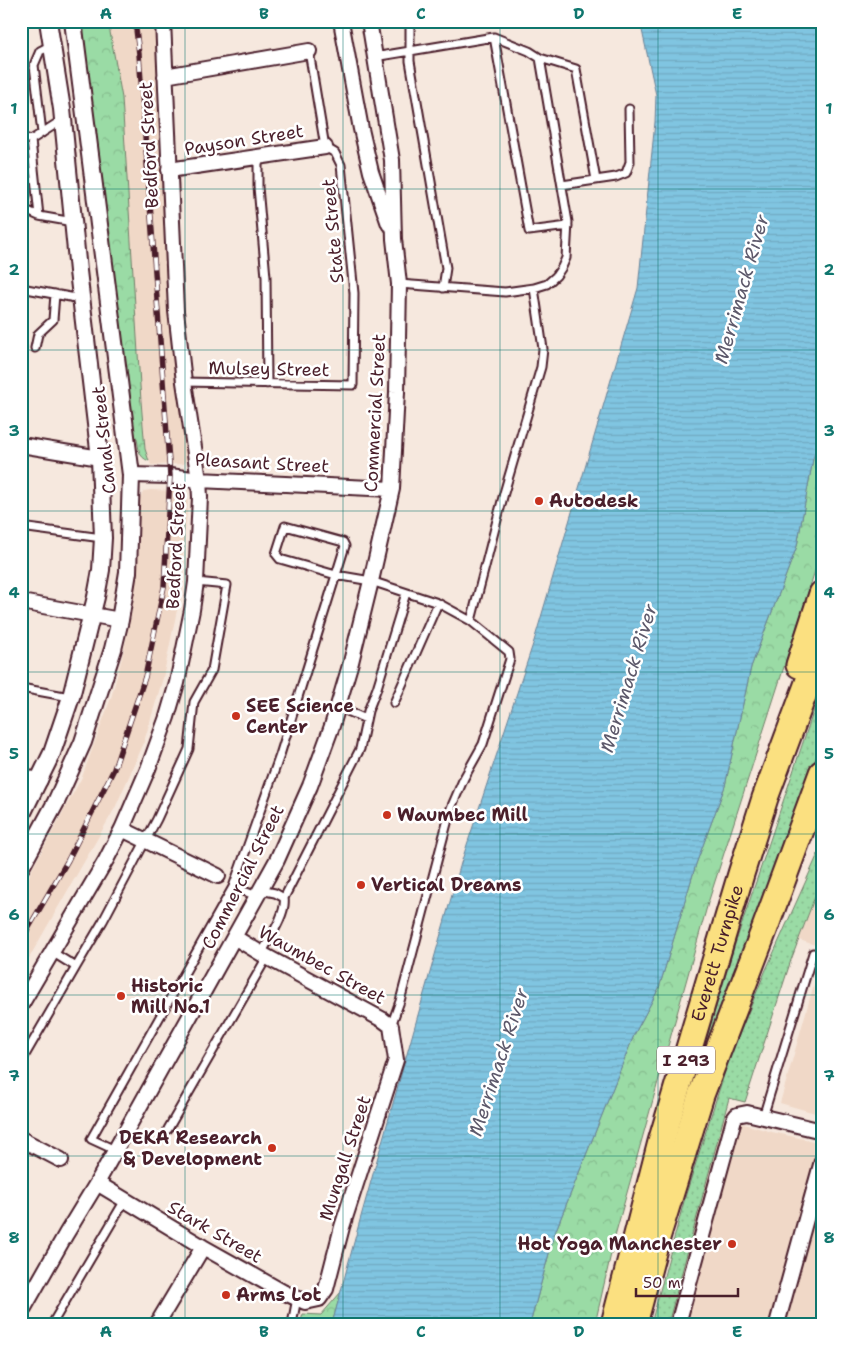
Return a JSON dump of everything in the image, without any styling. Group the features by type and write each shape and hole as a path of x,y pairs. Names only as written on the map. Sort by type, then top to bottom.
{"highway":[{"path":"765,798 792,686 822,594"},
{"name":"Everett Turnpike","path":"614,1324 661,1142 741,874 765,798 822,645"},
{"name":"Everett Turnpike","path":"634,1324 656,1241 701,1095 822,773"},
{"path":"765,928 822,810"}],"street":[{"name":"Canal Street","path":"21,816 52,754 71,697 92,615 101,570 103,538 100,458 81,299 63,119 48,21"},
{"name":"Canal Street","path":"21,867 56,802 82,742 98,698 120,620 128,572 130,476 74,21"},
{"name":"Bedford Street","path":"21,1005 122,829 148,769 167,717 186,642 196,582 199,480 184,382 176,311 163,21"},
{"name":"Commercial Street","path":"341,21 371,172 394,239"},
{"name":"Commercial Street","path":"21,1313 115,1150 277,860 310,786 338,707 372,581 392,489 397,392 398,284 394,239 392,160 368,21"},
{"path":"165,76 309,51"},
{"name":"Payson Street","path":"169,170 325,147"},
{"path":"21,445 100,458"},
{"name":"Pleasant Street","path":"130,476 170,476 199,480 392,489"},
{"path":"21,602 120,620"},
{"path":"21,777 40,780"},
{"path":"122,829 218,876"},
{"name":"Waumbec Street","path":"234,937 264,956 391,1026"},
{"name":"Mungall Street","path":"319,1299 326,1289 342,1227 396,1060 391,1026"},
{"path":"678,1324 734,1119 741,1113 822,1131"},
{"path":"21,1139 60,1160"},
{"path":"777,1324 822,1161"},
{"name":"Stark Street","path":"96,1183 203,1248 283,1292 305,1302 319,1299"},
{"path":"157,1324 203,1248"}],"lane":[{"path":"410,21 411,70 446,268 443,288"},
{"path":"374,56 410,52 494,37 540,58 576,69 596,180"},
{"path":"494,37 529,231 568,226"},
{"path":"42,133 34,65 40,51 52,45"},
{"path":"309,51 325,147"},
{"path":"398,284 496,292 534,288 546,284 556,276 562,267 566,258 568,226 540,58"},
{"path":"562,185 616,177 626,173 630,162 629,109"},
{"path":"21,137 31,140 63,119"},
{"path":"31,140 39,216"},
{"name":"State Street","path":"325,147 335,154 341,165 354,293 353,386"},
{"path":"258,157 258,188 266,277 267,384"},
{"path":"21,208 39,216 74,222"},
{"path":"21,288 81,299"},
{"path":"471,621 504,493 541,367 543,349 534,288"},
{"path":"35,348 38,334 53,320 55,294"},
{"name":"Mulsey Street","path":"184,382 353,386"},
{"path":"21,526 103,538"},
{"path":"115,1150 92,1139 233,887 280,755 336,575 345,546 343,542 286,526 276,554 280,560 336,575 372,581 438,603 471,621 509,652 510,659 483,744 464,778 451,808 400,1001 391,1026"},
{"path":"21,1062 103,921 146,841 189,748 194,702 208,678 214,660 227,585 196,582"},
{"path":"168,1129 264,956 283,911 284,898 360,749 366,719 406,592"},
{"path":"394,703 438,603"},
{"path":"21,688 71,697"},
{"path":"338,707 366,719"},
{"path":"233,887 259,893 276,893 284,898"},
{"path":"52,952 76,967"},
{"path":"763,1117 813,953 822,954"},
{"path":"52,1324 125,1200"},
{"path":"292,1324 297,1298"}],"shaded area":[{"path":"108,21 156,21 170,335 188,457 184,464 151,465 145,449 122,98"},
{"path":"144,491 180,491 186,495 188,502 177,610 163,678 143,745 115,808 21,972 21,890 82,777 111,698 132,611 139,551 139,499"},
{"path":"822,878 822,947 799,940"},
{"path":"820,963 822,963 822,1115 780,1103"},
{"path":"723,1118 772,1132 822,1143 822,1324 668,1324"}],"green space":[{"path":"82,21 108,21 122,98 141,401 145,449 149,461 141,455 137,438 133,438"},
{"path":"822,431 822,549 708,903 616,1232 595,1324 530,1324 554,1235 634,1035 659,988 696,864 725,786 751,667 797,546 813,459"},
{"path":"822,686 822,741 702,1064 699,1063 735,944"},
{"path":"822,845 822,878 791,960 745,1102 729,1098 668,1324 651,1324 686,1194 729,1059 765,972"},
{"path":"341,1292 332,1324 300,1324 303,1314 321,1315"}],"water":[{"name":"Merrimack River","path":"640,21 822,21 822,431 813,459 797,546 751,667 725,786 696,864 659,988 634,1035 554,1235 530,1324 332,1324 461,863 534,641 638,288 655,122 656,95"}],"railway":[{"path":"21,941 68,860 114,769 145,677 164,587 170,476 135,21"}],"place":[{"name":"Autodesk","path":"539,501"},
{"name":"SEE Science Center","path":"236,716"},
{"name":"Waumbec Mill","path":"387,815"},
{"name":"Vertical Dreams","path":"361,885"},
{"name":"Historic Mill No.1","path":"121,996"},
{"name":"DEKA Research & Development","path":"272,1148"},
{"name":"Hot Yoga Manchester","path":"732,1244"},
{"name":"Arms Lot","path":"226,1295"}]}
